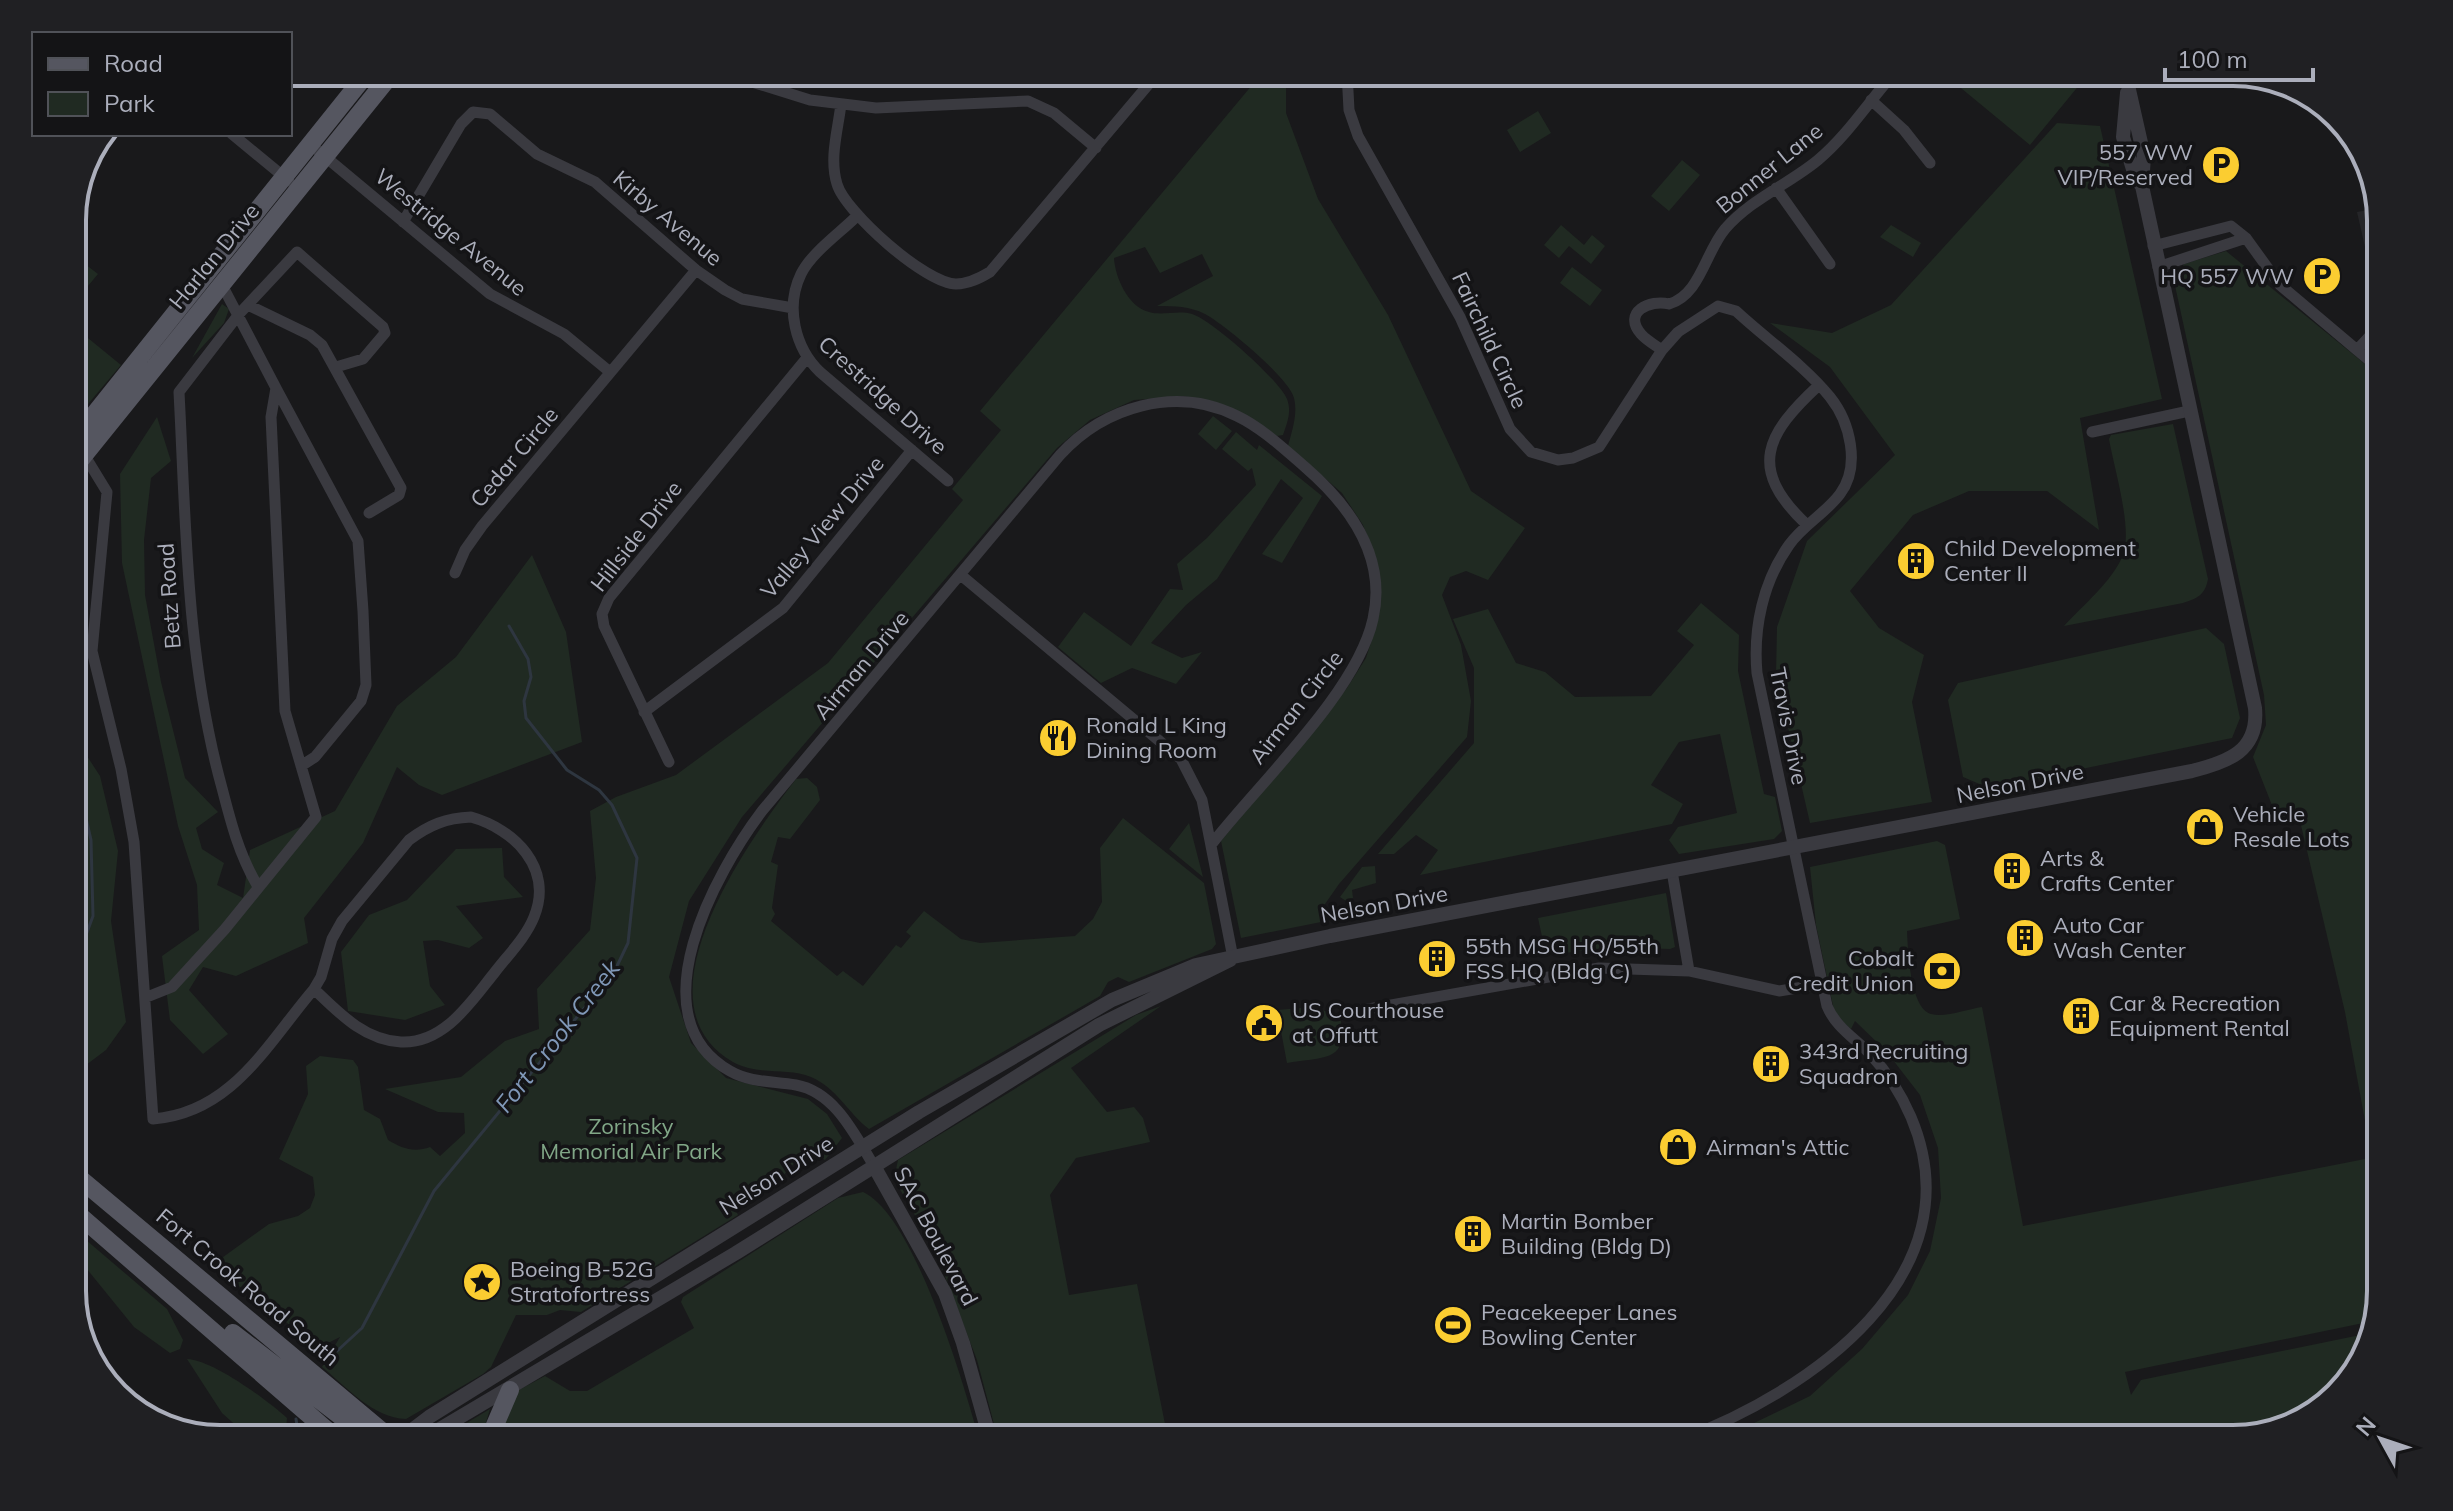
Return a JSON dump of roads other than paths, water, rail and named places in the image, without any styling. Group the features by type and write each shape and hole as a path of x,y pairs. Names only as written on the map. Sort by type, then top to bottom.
{"main road":[{"name":"Harlan Drive","path":"86,443 215,277 283,176 357,86"},
{"name":"Harlan Drive","path":"215,277 298,189 382,86"},
{"name":"Fort Crook Road South","path":"86,1184 374,1425"},
{"path":"86,1221 321,1425"},
{"path":"124,1253 194,1301 352,1425"},
{"path":"495,1425 510,1390"}],"street":[{"path":"765,86 810,100 915,109 1007,99 1028,101 1054,113 1096,148"},
{"path":"841,104 834,171 841,195 858,215 923,271 940,281 955,284 990,272 1147,86"},
{"name":"Fairchild Circle","path":"1348,86 1349,110 1358,136 1460,317 1510,429 1531,452 1558,460 1573,458 1599,447 1662,350 1704,313 1718,306 1729,306 1819,385"},
{"name":"Bonner Lane","path":"1662,350 1640,333 1635,323 1637,312 1644,304 1656,301 1669,304 1690,293 1706,257 1725,229 1744,210 1822,157 1883,86"},
{"name":"Nelson Drive","path":"418,1425 862,1148 1112,1000 1196,965 1330,936 1795,850 2192,771 2226,762 2244,750 2255,731 2255,708 2142,186 2136,179 2123,137 2126,86"},
{"path":"1871,100 1904,130 1930,163"},
{"name":"Kirby Avenue","path":"403,222 461,124 467,116 479,111 490,114 537,154 595,182 696,270 742,299 793,308"},
{"path":"234,136 298,189"},
{"name":"Westridge Avenue","path":"310,144 490,294 564,334 610,372"},
{"path":"1776,188 1830,264"},
{"name":"Crestridge Drive","path":"858,215 801,274 793,308 796,332 806,359 948,481"},
{"path":"2153,246 2231,226 2246,238 2280,285 2367,358"},
{"path":"2158,267 2246,238"},
{"path":"239,314 250,306 297,252 383,327 385,333 363,359 336,367"},
{"name":"Cedar Circle","path":"455,573 465,550 482,526 696,270"},
{"path":"215,277 239,314 276,388 346,512 358,541 366,685 361,701 315,757 301,766"},
{"path":"250,306 310,335 322,345 336,367 401,488 399,495 369,513"},
{"name":"Betz Road","path":"239,314 179,392 190,621 199,690 240,855 257,885"},
{"path":"2357,350 2367,339"},
{"name":"Hillside Drive","path":"669,762 604,626 602,614 609,598 806,359"},
{"path":"1806,524 1778,492 1770,459 1779,426 1819,385"},
{"name":"Travis Drive","path":"1716,1425 1755,1409 1834,1354 1884,1302 1903,1275 1915,1246 1925,1187 1915,1128 1882,1068 1834,1020 1822,984 1759,689 1756,643 1771,579 1789,545 1806,524 1840,494 1850,468 1847,428 1819,385"},
{"path":"147,997 172,987 225,929 257,885 316,817 285,711 271,417 276,388"},
{"name":"Airman Circle","path":"962,576 1079,436 1103,420 1148,404 1197,403 1237,416 1280,446 1339,497 1364,540 1373,571 1374,618 1364,650 1347,680 1211,845"},
{"path":"2092,432 2189,411"},
{"name":"Valley View Drive","path":"644,712 783,608 912,450"},
{"path":"86,469 107,492 92,651 121,769 134,842 153,1119 196,1111 221,1098 314,989 342,921 409,840 425,828 450,818 471,817 509,833 522,845 537,880 535,915 526,933 487,982 456,1019 440,1031 420,1040 404,1042 376,1037 366,1033 314,989"},
{"path":"962,576 1181,759 1199,790 1233,958"},
{"name":"Airman Drive","path":"862,1148 824,1096 795,1085 746,1078 716,1061 700,1043 687,1015 686,981 712,893 743,835 962,576"},
{"path":"1672,871 1689,971"},
{"name":"Nelson Drive","path":"448,1425 510,1390 1099,1025 1233,958"},
{"path":"1346,1013 1599,968 1689,971 1779,991 1822,984"},
{"name":"SAC Boulevard","path":"862,1148 945,1293 967,1355 986,1425"}],"waterway":[{"name":"Fort Crook Creek","path":"337,1351 362,1328 434,1191 596,994 617,966 628,943 637,858 612,805 599,790 567,770 526,718 524,701 531,677 528,659 509,626"},
{"path":"86,818 91,840 93,916 86,935"},
{"name":"Fort Crook Creek","path":"296,1419 297,1425"}],"place":[{"name":"557 WW VIP/Reserved","path":"2221,165"},
{"name":"HQ 557 WW","path":"2322,276"},
{"name":"Child Development Center II","path":"1916,561"},
{"name":"Ronald L King Dining Room","path":"1058,738"},
{"name":"Vehicle Resale Lots","path":"2205,827"},
{"name":"Arts & Crafts Center","path":"2012,871"},
{"name":"Auto Car Wash Center","path":"2025,938"},
{"name":"55th MSG HQ/55th FSS HQ (Bldg C)","path":"1437,959"},
{"name":"Cobalt Credit Union","path":"1942,971"},
{"name":"Car & Recreation Equipment Rental","path":"2081,1016"},
{"name":"US Courthouse at Offutt","path":"1264,1023"},
{"name":"343rd Recruiting Squadron","path":"1771,1064"},
{"name":"Airman's Attic","path":"1678,1147"},
{"name":"Martin Bomber Building (Bldg D)","path":"1473,1234"},
{"name":"Boeing B-52G Stratofortress","path":"482,1282"},
{"name":"Peacekeeper Lanes Bowling Center","path":"1453,1325"}],"park label":[{"name":"Zorinsky Memorial Air Park","path":"631,1138"}]}
